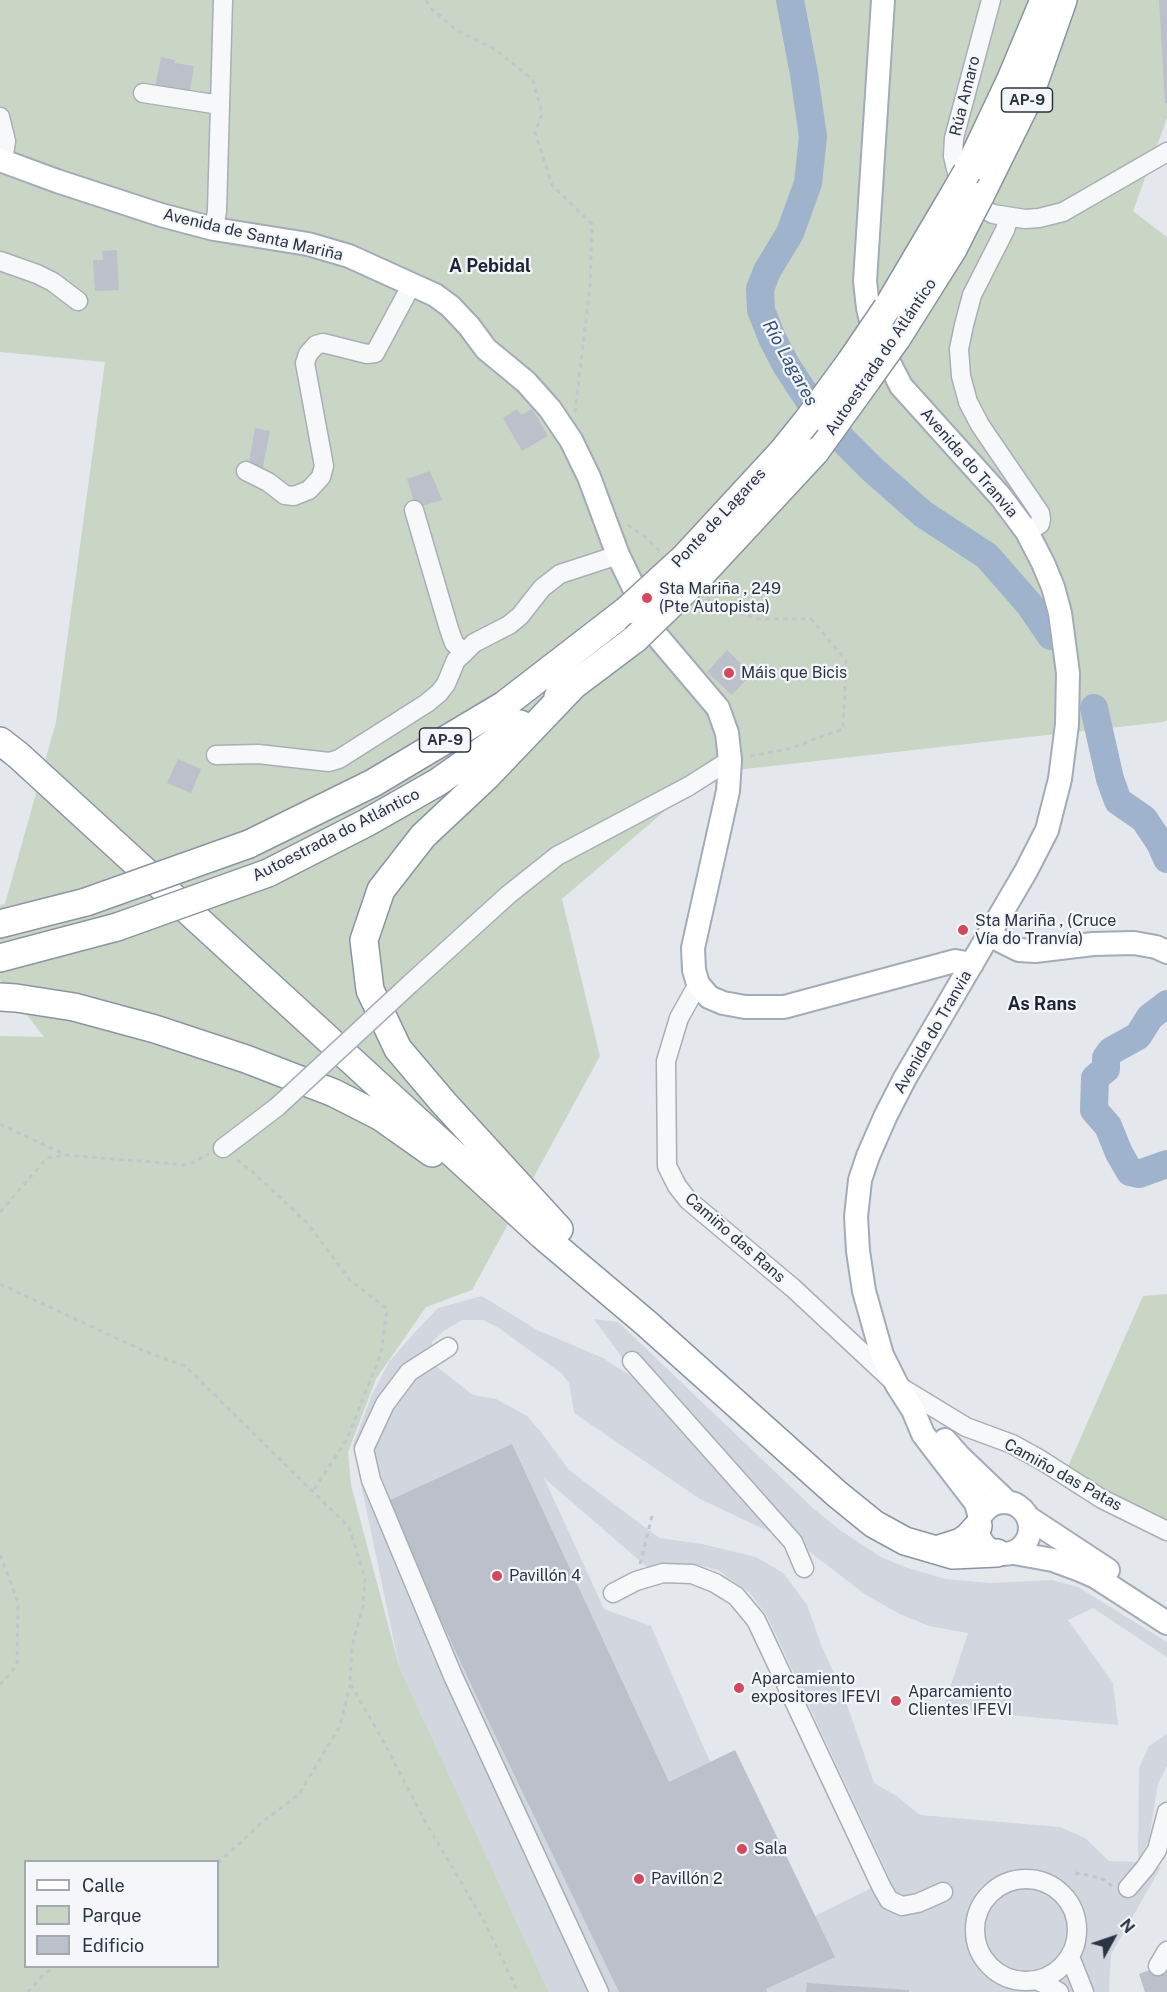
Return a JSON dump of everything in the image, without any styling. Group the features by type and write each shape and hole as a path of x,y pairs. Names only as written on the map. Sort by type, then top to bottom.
{"highway":[{"name":"Autoestrada do Atlántico","path":"815,452 897,338 953,249 967,172 1011,79 1044,0"},
{"name":"Autoestrada do Atlántico","path":"807,422 958,212 994,209 1029,97 1063,0"},
{"name":"Ponte de Lagares","path":"627,610 685,557 807,422"},
{"name":"Ponte de Lagares","path":"635,639 697,579 815,452"},
{"name":"Autoestrada do Atlántico","path":"0,924 86,902 249,844 373,783 504,705 627,610"},
{"name":"Autoestrada do Atlántico","path":"0,958 117,927 268,873 366,823 438,782 573,687 635,639"},
{"path":"573,687 487,776 423,836 381,890 364,940 370,990 398,1049 443,1102 646,1323"},
{"path":"0,724 48,756 364,1052 514,1180"},
{"path":"0,741 45,779 543,1236 646,1323 837,1494 874,1524 904,1541 953,1555 1005,1553"},
{"path":"0,997 74,1007 155,1029 246,1059 333,1093 381,1117 429,1151 484,1196 543,1236"},
{"path":"936,1550 961,1542 968,1537 979,1522"}],"main road":[{"name":"Avenida do Tranvia","path":"883,0 865,281 874,333 901,386 1001,497 1027,532 1043,562 1060,613 1068,673 1067,724 1060,779 1047,830 1026,871 900,1087 868,1156 860,1180 856,1216 864,1291 882,1355 924,1434 976,1503 979,1522"},
{"name":"Avenida de Santa Mariña","path":"1,160 130,205 214,229 308,244 349,256 412,284 450,306 486,349 526,382 550,409 571,440 589,477 618,555 657,636 718,708 727,733 730,760 728,791 693,948 694,970 698,984"},
{"path":"989,935 1019,950 1035,951 1093,944 1134,943 1156,947 1167,952"},
{"path":"698,984 709,997 723,1003 745,1007 784,1007 956,962 972,964"},
{"name":"Avenida do Tranvia","path":"913,1410 933,1427 960,1457 1006,1501"},
{"path":"1167,1609 1029,1518 1020,1506 1006,1501 990,1505 979,1522 979,1536 983,1544 1005,1553 1053,1560 1080,1570 1096,1577 1167,1623"},
{"path":"1005,1553 1021,1549 1030,1535 1029,1518"}],"street":[{"path":"214,229 217,211 223,0"},
{"name":"Rúa Amaro","path":"991,0 954,138 953,156 965,192 977,205 994,209"},
{"path":"143,93 220,105"},
{"path":"0,117 6,141 1,160"},
{"path":"1027,532 1040,524 1040,513 980,425 968,402 961,376 959,350 994,209 1024,219 1064,212 1167,152"},
{"path":"0,261 53,282 78,302"},
{"path":"246,471 268,482 285,495 294,496 309,490 321,477 324,466 305,363 308,354 316,345 322,343 366,354 375,353 412,284"},
{"path":"414,510 449,629 454,643 464,653"},
{"path":"216,755 258,754 329,762 339,759 433,698 446,684 456,660 474,643 509,625 520,616 542,588 560,574 618,555"},
{"path":"223,1148 277,1107 508,895 557,856 689,786 730,760"},
{"name":"Camiño das Rans","path":"698,984 679,1018 666,1061 667,1166 672,1178 688,1200 793,1288 897,1385"},
{"path":"448,1347 409,1372 384,1404 364,1449 370,1480 453,1676 599,1992"},
{"path":"632,1361 793,1542 804,1568"},
{"name":"Camiño das Patas","path":"897,1385 966,1427 1012,1444 1102,1499 1167,1531"},
{"path":"613,1593 636,1581 663,1573 692,1574 715,1583 736,1596 756,1620 882,1888 890,1899 902,1906 918,1903 943,1892"},
{"path":"1121,1889 1145,1868 1157,1850 1164,1836 1167,1815"},
{"path":"1027,1878 1044,1882 1059,1891 1071,1905 1078,1924 1070,1957 1055,1972 1036,1980 1015,1986 993,1970 979,1953 974,1931 978,1909 992,1891 1008,1881 1027,1878"},
{"path":"1070,1957 1084,1992"},
{"path":"1036,1980 1059,1992"}],"path":[{"path":"426,0 432,9 456,30 495,49 533,80 542,114 535,133 552,185 592,224 590,286 571,440"},
{"path":"626,523 662,553"},
{"path":"704,594 712,603 757,620 811,618 846,660 843,729 788,749 730,760"},
{"path":"0,1124 66,1155"},
{"path":"0,1212 47,1158 66,1155 187,1165 223,1148 253,1172 307,1223 350,1280 387,1310 381,1353 347,1438 314,1491"},
{"path":"0,1284 144,1351 185,1366 349,1527 365,1578 363,1607 352,1646 350,1683 340,1726 299,1794 219,1862"},
{"path":"636,1581 652,1516"},
{"path":"0,1555 18,1602 16,1665 0,1685"},
{"path":"350,1683 382,1738 426,1823 484,1921 518,1992"},
{"path":"1075,1873 1106,1880 1121,1889"},
{"path":"28,1992 52,1968"}],"shaded area":[{"path":"482,1296 537,1330 603,1358 640,1382 594,1319 618,1322 814,1509 841,1531 881,1557 945,1579 990,1583 1052,1580 1078,1587 1167,1642 1167,1657 1093,1608 1068,1620 1113,1683 1118,1725 943,1709 968,1633 929,1626 900,1614 866,1595 806,1549 700,1499 574,1413 569,1383 561,1373 499,1328 483,1320 462,1320 445,1330 432,1342 432,1363 473,1395 496,1399 527,1416 569,1470 659,1538 702,1544 756,1557 783,1573 807,1605 822,1647 843,1693 874,1783 895,1795 920,1815 1060,1827 1085,1838 1109,1861 1138,1862 1139,1768 1149,1746 1167,1734 1167,1766 1158,1784 1149,1839 1139,1862 1161,1867 1111,1954 1109,1992 549,1992 399,1666 353,1445 371,1397 389,1362 438,1308","holes":["544,1478 647,1567 671,1563 694,1564 718,1570 750,1593 767,1616 890,1879 815,1916 735,1750 710,1762 651,1626 604,1609"]}],"green space":[{"path":"0,0 1167,0 1167,118 1133,211 1167,237 1167,720 709,773 562,899 600,1056 472,1290 426,1307 376,1379 348,1452 351,1485 399,1666 549,1992 0,1992 0,1036 44,1037 0,980 0,905 5,904 56,722 105,362 0,352"},
{"path":"1167,1294 1167,1536 1063,1478 1143,1296"}],"building":[{"path":"1159,0 1167,0 1167,103 1165,103"},
{"path":"161,57 175,60 174,63 194,66 189,95 155,89"},
{"path":"117,250 119,290 95,291 93,260 103,260 102,251"},
{"path":"517,409 521,415 532,409 548,436 522,451 503,418"},
{"path":"255,428 270,431 262,471 248,468"},
{"path":"430,471 442,500 416,508 407,479"},
{"path":"727,650 752,674 732,695 707,672"},
{"path":"178,759 201,769 191,793 167,783"},
{"path":"512,1444 669,1782 735,1750 835,1957 766,1989 767,1992 619,1992 386,1502"},
{"path":"1167,1963 1167,1992 1145,1992 1139,1974"},
{"path":"807,1983 909,1990 909,1992 806,1992"}],"waterway":[{"name":"Río Lagares","path":"790,0 813,137 808,183 790,233 767,271 760,289 761,310 772,338 786,365 820,417 873,470 923,514 987,556 1029,604 1051,636"},
{"name":"Río Lagares","path":"1094,708 1110,779 1118,801 1144,819 1160,843 1167,859"},
{"name":"Río Lagares","path":"1167,1004 1150,1017 1138,1036 1111,1051 1106,1058 1106,1069 1095,1078 1094,1110 1108,1126 1130,1172 1139,1174 1167,1164"}],"place":[{"name":"Sta Mariña , 249 (Pte Autopista)","path":"647,598"},
{"name":"Máis que Bicis","path":"729,673"},
{"name":"Sta Mariña , (Cruce Vía do Tranvía)","path":"963,930"},
{"name":"Pavillón 4","path":"497,1576"},
{"name":"Aparcamiento expositores IFEVI","path":"739,1688"},
{"name":"Aparcamiento Clientes IFEVI","path":"896,1701"},
{"name":"Sala","path":"742,1849"},
{"name":"Pavillón 2","path":"639,1879"}],"district":[{"name":"A Pebidal","path":"490,266"},
{"name":"As Rans","path":"1042,1004"}]}
